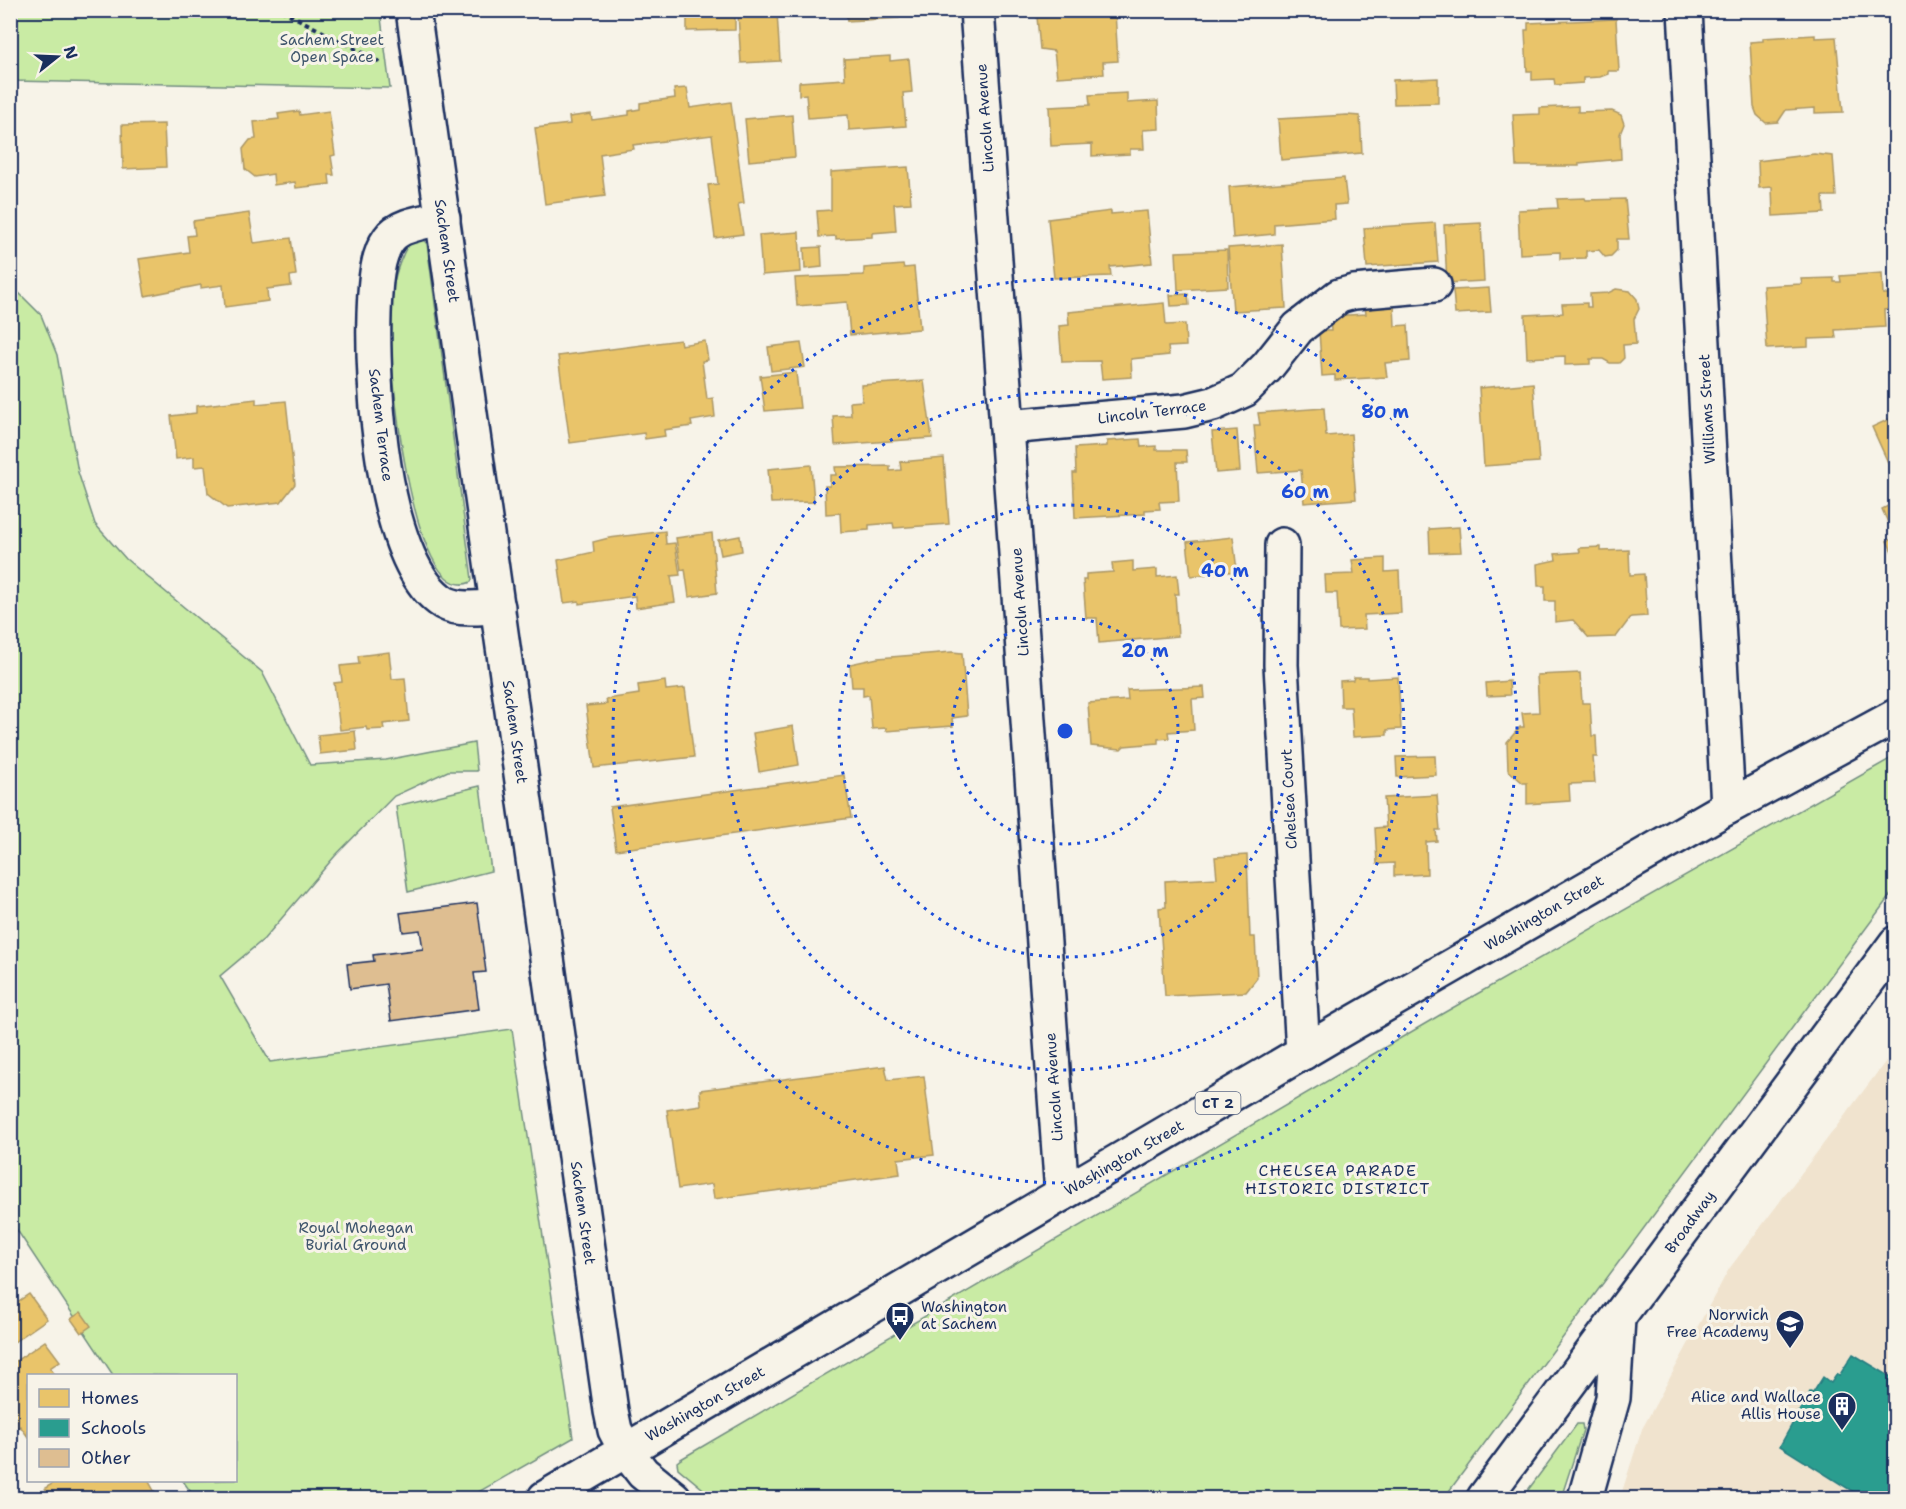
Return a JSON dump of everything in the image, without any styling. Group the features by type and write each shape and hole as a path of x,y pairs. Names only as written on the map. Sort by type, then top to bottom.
{"main road":[{"name":"Sachem Street","path":"413,10 611,1411 626,1451 643,1473 674,1498"},
{"name":"Lincoln Avenue","path":"977,10 1062,1194"},
{"name":"Williams Street","path":"1686,10 1728,807"},
{"name":"Sachem Terrace","path":"443,218 398,231 387,241 383,251 375,302 373,361 385,465 401,535 426,585 440,600 453,606 498,607"},
{"name":"Lincoln Terrace","path":"1007,427 1184,411 1213,404 1250,384 1298,328 1333,300 1354,291 1434,285"},
{"name":"Chelsea Court","path":"1282,545 1281,664 1303,1053"},
{"name":"Washington Street","path":"545,1498 1303,1053 1728,807 1896,716"},
{"name":"Broadway","path":"1484,1498 1896,943"},
{"path":"1585,1498 1611,1409 1618,1356 1618,1319"}],"path":[{"path":"281,10 387,66"}],"shaded area":[{"name":"Norwich Free Academy","path":"1895,1049 1895,1498 1620,1498 1642,1429 1729,1269"}],"green space":[{"name":"Sachem Street Open Space","path":"380,10 390,88 11,81 11,11"},
{"path":"422,238 427,244 471,582 450,580 432,557 418,519 406,473 398,423 390,337 392,295 395,277 409,243"},
{"name":"Royal Mohegan Burial Ground","path":"10,284 41,315 57,355 78,472 95,524 126,559 262,672 310,765 386,760 474,743 477,771 448,771 394,796 335,856 264,939 220,976 270,1062 512,1029 573,1438 468,1498 195,1498 184,1482 237,1482 237,1374 112,1374 11,1221"},
{"path":"1895,756 1895,889 1444,1498 714,1498 678,1468 677,1462 681,1459 1440,1015"},
{"path":"480,786 491,871 408,892 396,806"},
{"path":"1577,1424 1582,1424 1583,1430 1561,1498 1522,1498"}],"building: Homes":[{"path":"687,10 735,10 735,30 687,31"},
{"path":"846,10 899,10 899,18 847,21"},
{"path":"1051,10 1115,12 1118,61 1103,62 1104,74 1057,77 1054,51 1040,49 1037,17 1047,17"},
{"path":"777,12 780,61 741,63 738,14"},
{"path":"1616,19 1619,71 1608,71 1608,74 1600,77 1583,78 1583,83 1555,85 1554,79 1532,80 1532,71 1527,71 1525,30 1528,30 1528,23"},
{"path":"1815,35 1815,38 1836,37 1843,112 1815,113 1815,108 1786,110 1778,122 1766,123 1757,115 1754,107 1750,42 1763,41 1763,38"},
{"path":"890,56 890,61 909,59 912,92 903,93 906,126 849,130 848,115 808,118 806,94 799,95 799,82 845,79 844,59"},
{"path":"1438,78 1438,103 1394,104 1393,80"},
{"path":"687,88 690,108 731,102 744,203 738,204 743,234 715,238 708,185 718,184 712,135 633,145 634,149 600,154 605,196 545,204 535,128 570,124 569,117 591,114 592,120 629,115 629,111 640,109 640,103 675,98 674,89"},
{"path":"1127,93 1127,103 1158,101 1159,129 1143,130 1144,149 1130,149 1130,154 1092,156 1092,144 1051,146 1049,107 1090,105 1089,95"},
{"path":"1578,106 1578,112 1612,111 1621,115 1624,124 1620,134 1621,159 1579,163 1579,166 1516,166 1513,115 1540,114 1540,108"},
{"path":"299,111 300,115 329,111 335,155 331,156 334,175 329,175 330,184 296,188 295,182 274,185 273,174 255,177 245,169 243,149 250,140 256,139 254,122 279,119 278,114"},
{"path":"792,115 795,157 749,161 745,119"},
{"path":"1360,116 1362,153 1281,160 1278,119"},
{"path":"164,124 166,167 123,169 122,125"},
{"path":"1814,154 1833,156 1836,196 1823,196 1824,213 1773,216 1772,187 1759,188 1758,161"},
{"path":"908,167 911,203 894,204 896,231 872,233 872,237 836,239 836,236 819,237 817,211 831,210 831,172"},
{"path":"1344,178 1347,204 1334,205 1335,219 1274,224 1274,234 1233,238 1229,187"},
{"path":"1585,198 1586,200 1625,199 1629,239 1617,239 1617,250 1611,256 1605,257 1599,250 1586,251 1586,258 1560,259 1560,252 1520,254 1518,210 1558,208 1557,199"},
{"path":"1111,211 1111,214 1147,211 1152,263 1110,267 1111,276 1054,278 1048,219"},
{"path":"249,213 254,243 291,238 296,275 290,276 291,286 267,289 268,301 225,307 223,285 201,288 201,285 145,296 139,259 189,252 187,236 195,235 193,221"},
{"path":"1435,223 1438,262 1367,267 1364,228"},
{"path":"1481,223 1484,281 1447,283 1444,225"},
{"path":"799,232 801,272 762,275 759,235"},
{"path":"1282,244 1286,308 1233,311 1228,248"},
{"path":"821,247 822,267 805,269 804,248"},
{"path":"1227,250 1228,287 1178,290 1176,252"},
{"path":"903,265 904,268 914,267 920,329 850,335 847,302 797,306 795,278 864,275 864,268"},
{"path":"1882,273 1883,294 1889,294 1890,309 1884,310 1885,327 1835,330 1836,338 1808,339 1808,347 1767,349 1763,286 1802,284 1801,279 1834,278 1834,282 1841,282 1840,276"},
{"path":"1489,288 1491,312 1455,314 1453,290"},
{"path":"1616,289 1630,291 1637,299 1639,309 1634,319 1636,344 1623,345 1624,358 1619,363 1590,359 1590,364 1565,365 1565,356 1527,358 1525,315 1563,313 1562,304 1587,303 1587,307 1591,307 1590,294 1608,293"},
{"path":"1188,294 1189,305 1171,306 1170,295"},
{"path":"1164,303 1166,325 1185,324 1186,346 1168,347 1169,355 1131,359 1132,377 1102,379 1100,361 1062,362 1059,326 1069,325 1068,312"},
{"path":"1394,305 1395,326 1408,325 1410,361 1385,363 1387,377 1335,380 1335,375 1322,376 1319,331 1331,331 1330,316 1366,314 1365,307"},
{"path":"680,340 681,345 705,341 708,360 702,361 707,399 713,398 715,417 691,421 692,426 664,430 665,436 645,439 644,433 570,443 558,356"},
{"path":"801,343 805,367 771,371 768,347"},
{"path":"796,372 800,408 765,411 760,376"},
{"path":"924,381 932,438 835,445 833,416 851,415 850,402 862,401 861,385"},
{"path":"1533,383 1539,462 1484,466 1479,388"},
{"path":"256,399 256,404 286,401 295,484 281,502 227,508 208,493 205,466 194,467 194,457 176,459 171,416 196,413 196,406"},
{"path":"1324,408 1326,436 1351,434 1356,499 1304,503 1301,470 1258,473 1254,425 1260,425 1258,413"},
{"path":"1896,416 1896,467 1891,469 1872,427"},
{"path":"1237,430 1240,471 1216,473 1212,432"},
{"path":"1140,439 1141,447 1156,446 1156,450 1186,450 1187,462 1177,462 1179,501 1159,502 1160,509 1145,510 1145,514 1075,518 1073,473 1076,473 1075,448 1107,446 1107,441"},
{"path":"944,458 949,524 894,528 893,523 869,525 869,530 841,532 840,513 826,514 825,486 830,486 830,475 836,475 835,467 890,466 890,471 901,470 900,462"},
{"path":"811,465 814,502 771,503 768,469"},
{"path":"1896,498 1896,560 1887,541 1895,538 1882,509 1892,504 1890,500"},
{"path":"1459,527 1461,552 1430,553 1429,529"},
{"path":"665,531 666,544 675,543 680,575 671,576 675,602 636,608 635,596 579,604 579,601 564,603 558,560 594,552 593,542"},
{"path":"712,533 717,593 689,597 685,569 681,570 676,538"},
{"path":"740,536 742,551 721,555 718,540"},
{"path":"1233,537 1237,571 1191,576 1187,542"},
{"path":"1601,547 1601,551 1629,550 1630,575 1644,574 1647,616 1631,617 1616,637 1589,638 1573,620 1555,622 1555,601 1545,601 1545,586 1538,586 1537,564 1556,560 1555,554 1580,552 1579,548"},
{"path":"1385,558 1385,572 1399,571 1401,613 1364,615 1365,629 1339,630 1337,593 1326,593 1325,575 1354,574 1352,560"},
{"path":"1133,561 1133,571 1157,569 1157,577 1177,575 1179,594 1175,594 1178,636 1099,643 1097,618 1086,618 1083,580 1086,580 1086,574 1113,572 1112,563"},
{"path":"389,652 392,679 405,678 409,721 383,724 384,729 367,730 366,727 340,730 334,683 342,682 340,666 359,664 358,656"},
{"path":"962,653 967,716 952,718 953,726 886,731 886,728 872,729 869,695 863,696 863,687 852,687 850,664 878,658"},
{"path":"1580,673 1582,703 1590,703 1592,736 1596,736 1597,757 1593,757 1595,783 1569,784 1570,801 1527,804 1527,783 1523,783 1508,770 1507,742 1520,727 1524,727 1522,713 1539,712 1537,675"},
{"path":"1354,677 1367,677 1367,679 1398,677 1401,729 1387,730 1387,735 1353,737 1351,707 1341,707 1340,681 1353,680"},
{"path":"665,681 666,690 685,688 694,757 594,768 586,706 607,704 606,699 639,694 638,685"},
{"path":"1509,681 1510,695 1487,696 1486,683"},
{"path":"1204,687 1205,698 1192,699 1194,730 1168,732 1169,738 1158,739 1158,743 1124,746 1121,749 1091,746 1088,703 1128,700 1127,690"},
{"path":"793,726 799,765 759,772 753,733"},
{"path":"355,731 357,750 320,754 318,735"},
{"path":"1435,756 1436,775 1397,777 1396,757"},
{"path":"844,775 851,818 616,850 610,807"},
{"path":"1437,795 1440,830 1436,830 1437,841 1426,842 1427,874 1394,876 1394,863 1377,864 1375,828 1386,827 1384,798"},
{"path":"1247,855 1250,937 1255,937 1257,978 1246,992 1165,996 1159,908 1166,907 1165,881 1217,878 1215,857"},
{"path":"885,1066 888,1080 924,1076 934,1155 898,1159 900,1174 714,1199 712,1184 678,1189 667,1110 701,1105 700,1090"},
{"path":"29,1294 47,1319 14,1342 10,1341 10,1307"},
{"path":"81,1312 91,1326 81,1333 71,1319"},
{"path":"45,1341 60,1361 50,1368 54,1374 27,1374 27,1436 20,1426 10,1432 10,1365"},
{"path":"56,1482 149,1482 158,1498 51,1498 45,1488"}],"building: Schools":[{"name":"Alice and Wallace Allis House","path":"1853,1354 1896,1380 1896,1498 1863,1498 1780,1446 1810,1392 1813,1393 1823,1377 1831,1383 1837,1374 1839,1376"}],"building: Other":[{"path":"477,903 486,972 474,973 479,1009 391,1021 386,984 350,989 347,964 374,961 373,955 423,949 420,930 403,932 400,913"}],"place":[{"name":"Washington at Sachem","path":"900,1342"},
{"name":"Norwich Free Academy","path":"1790,1350"},
{"name":"Alice and Wallace Allis House","path":"1842,1432"}],"district":[{"name":"CHELSEA PARADE HISTORIC DISTRICT","path":"1338,1179"}]}
